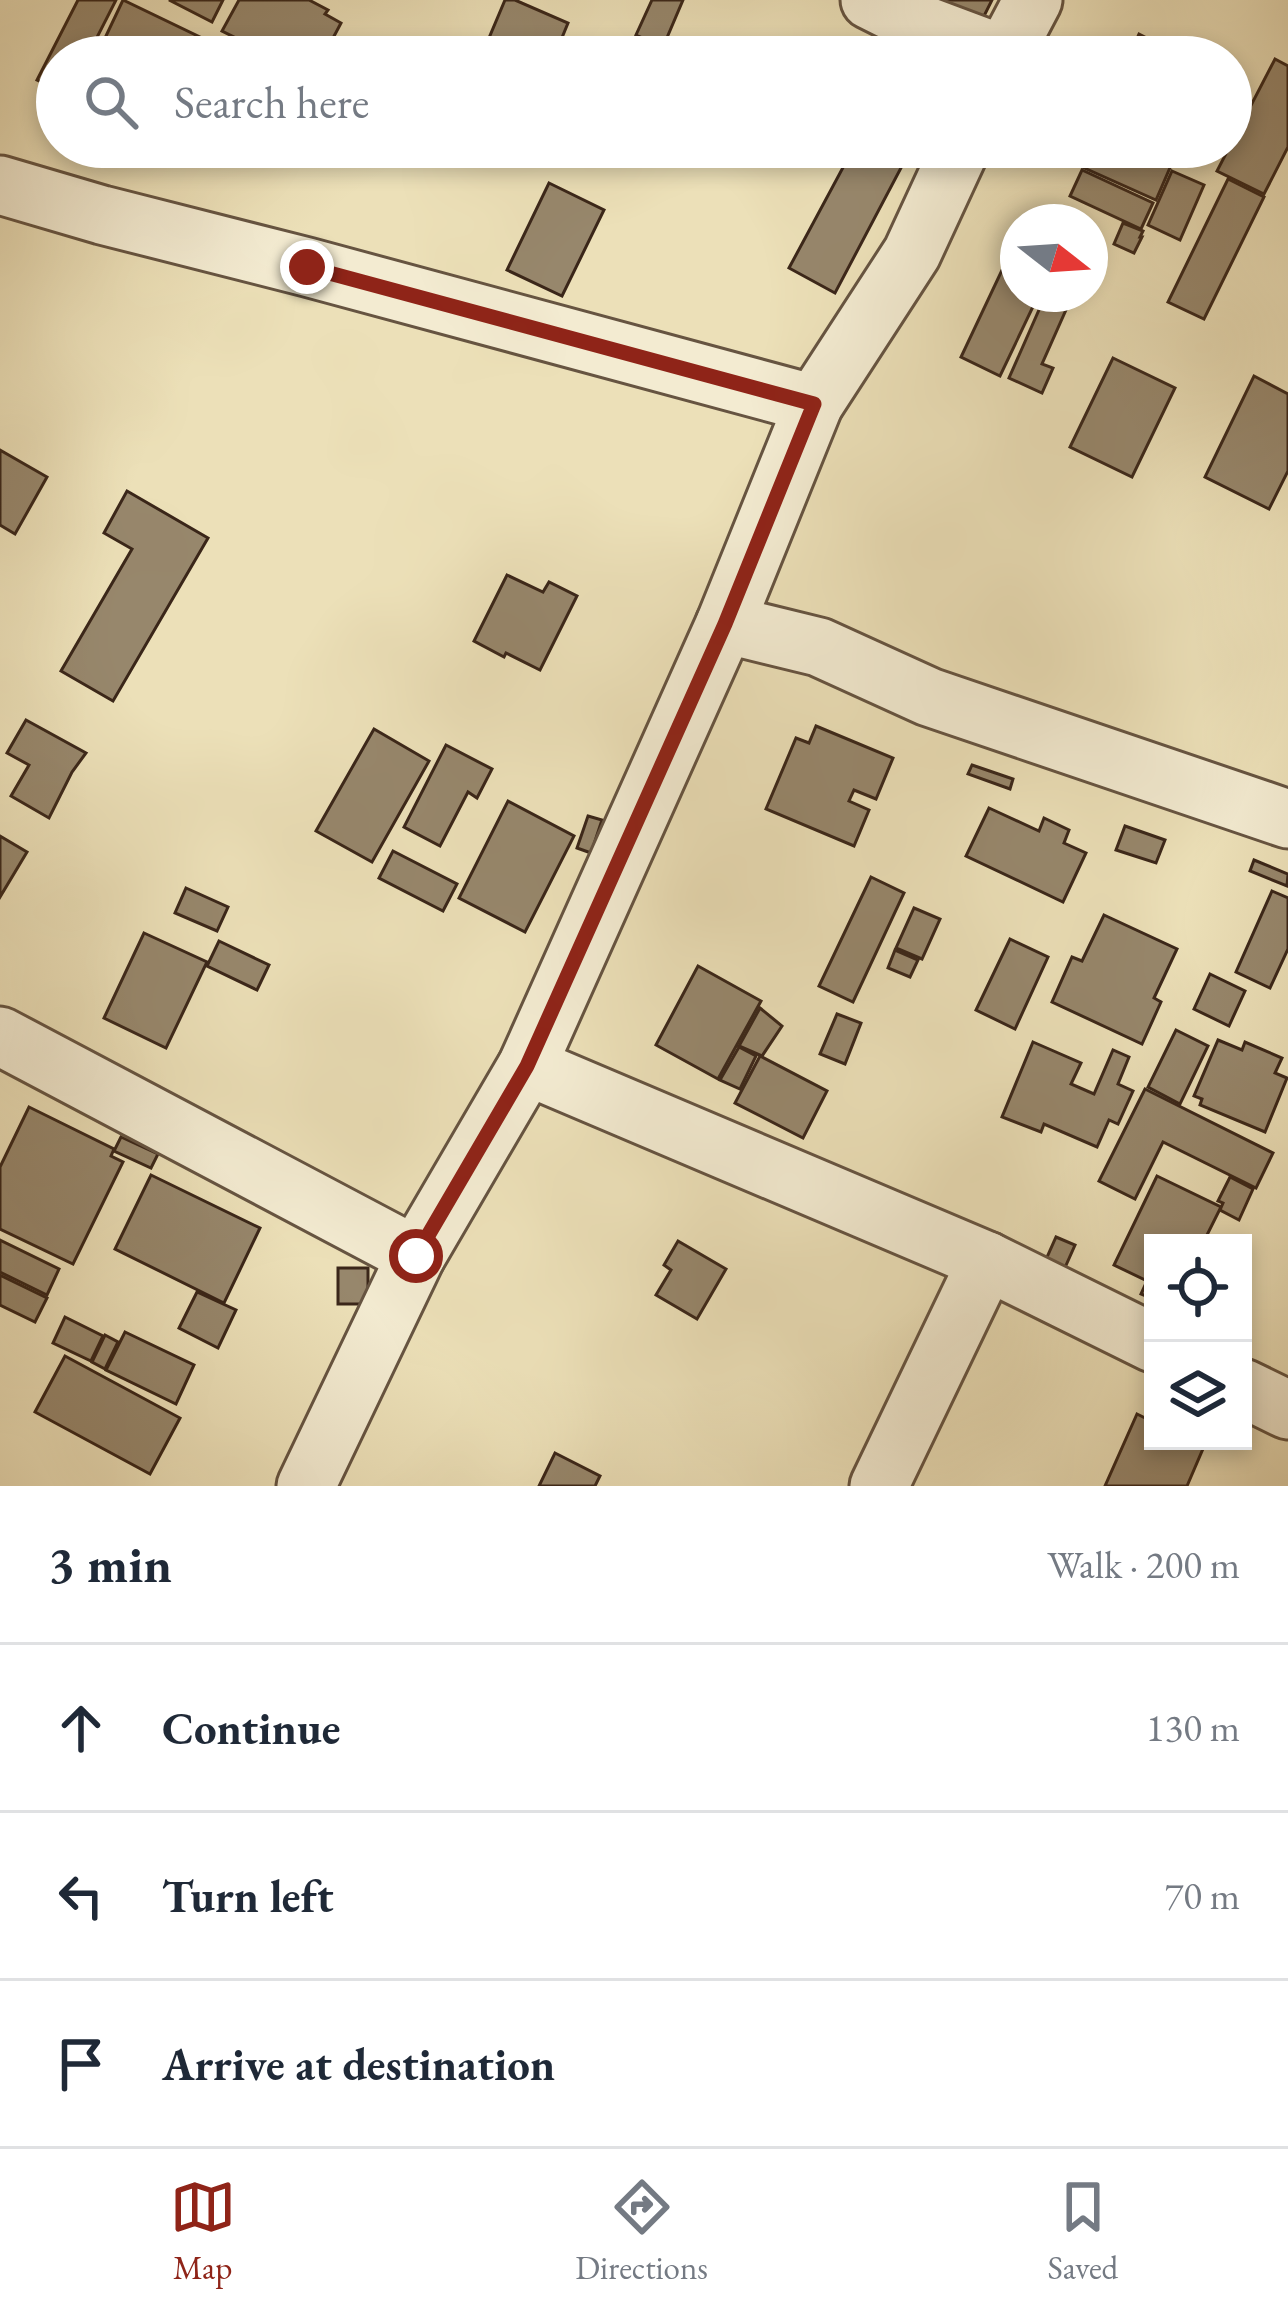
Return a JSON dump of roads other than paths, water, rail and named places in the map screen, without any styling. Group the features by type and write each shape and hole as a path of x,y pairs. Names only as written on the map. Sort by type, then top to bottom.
{"street":[{"path":"870,0 952,36"},
{"path":"1014,36 1033,0"},
{"path":"306,1486 416,1256 527,1066 731,609 814,404 912,253 951,168"},
{"path":"0,184 814,404"},
{"path":"731,609 929,697 1288,819"},
{"path":"0,1036 416,1256"},
{"path":"527,1066 987,1261 1151,1342"},
{"path":"879,1486 987,1261"},
{"path":"1252,1392 1288,1410"}]}
